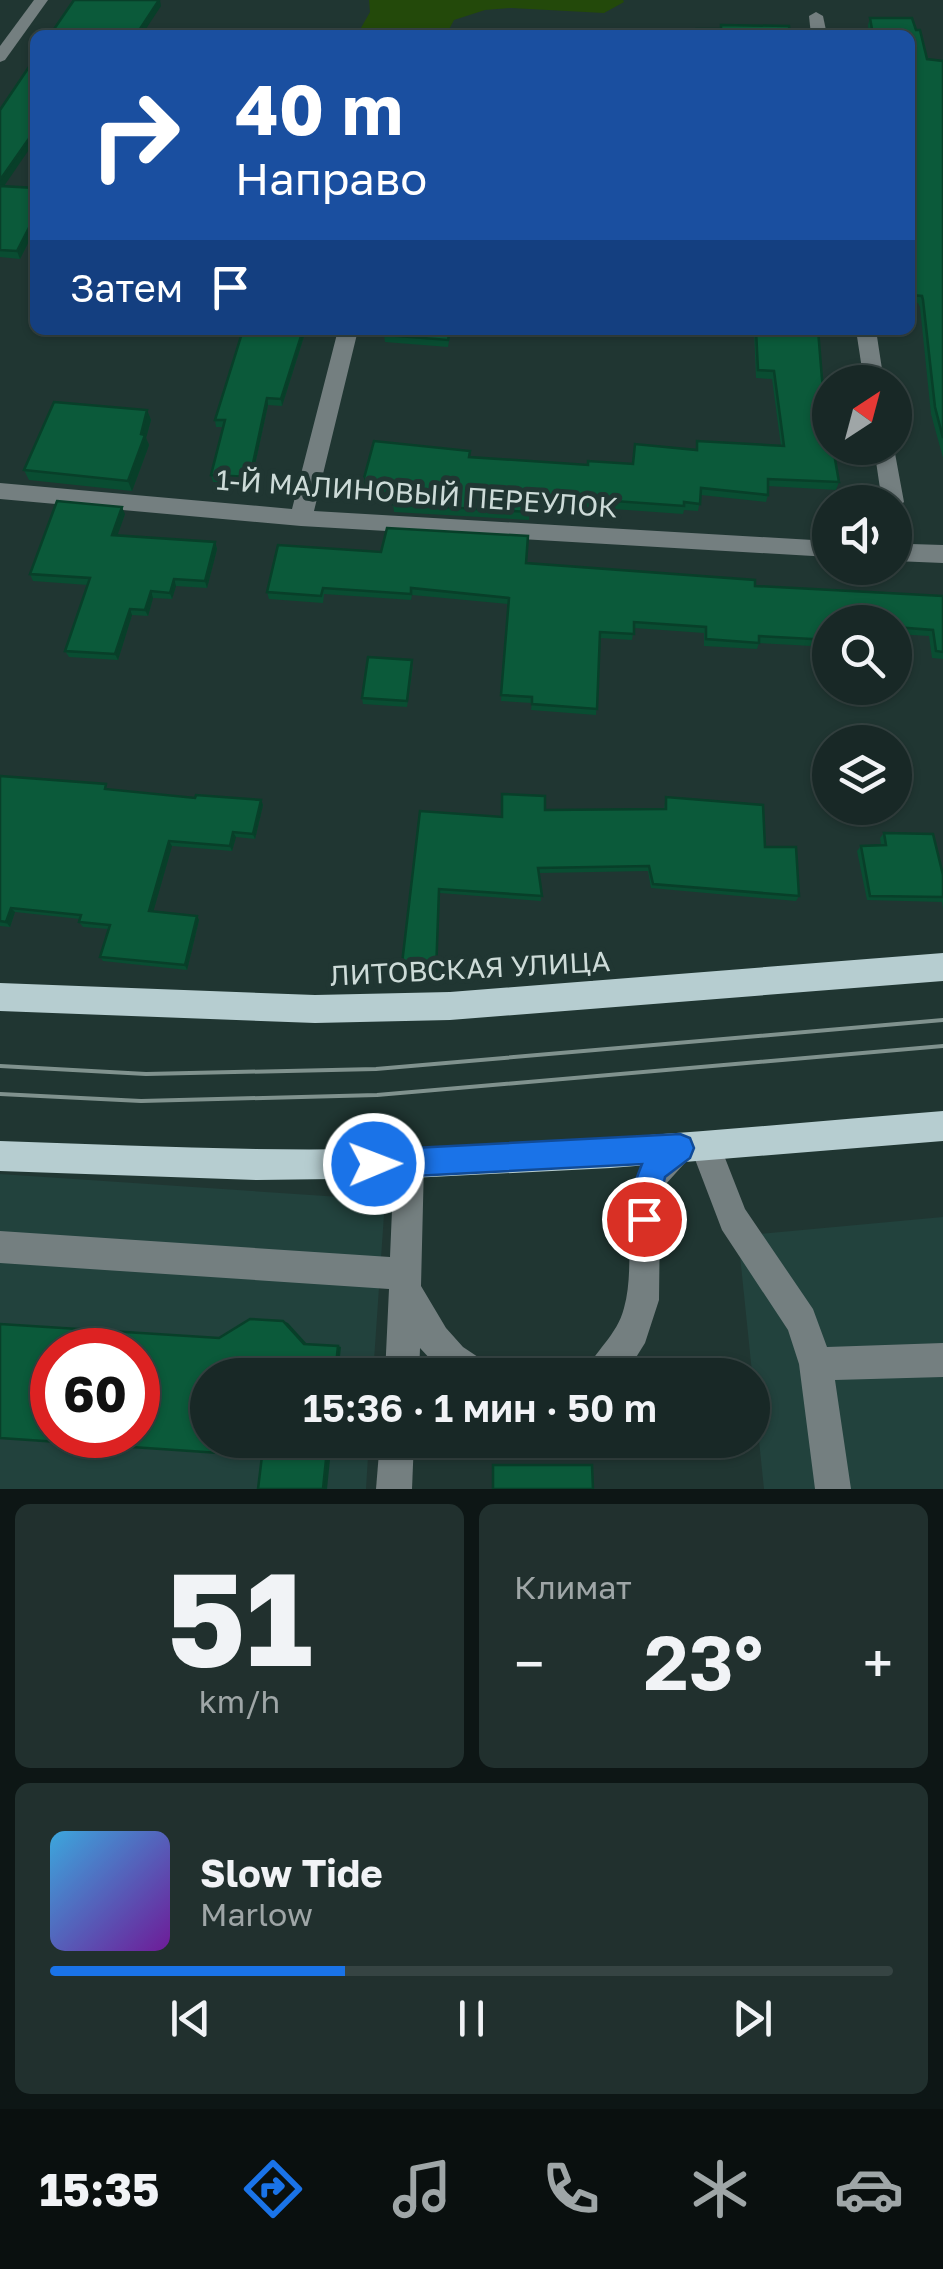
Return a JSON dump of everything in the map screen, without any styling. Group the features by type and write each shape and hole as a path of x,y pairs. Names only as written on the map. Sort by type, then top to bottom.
{"main road":[{"name":"ЛИТОВСКАЯ УЛИЦА","path":"0,997 315,1009 450,1006 943,967"},
{"path":"0,1156 232,1165 410,1163 693,1147 943,1126"}],"street":[{"path":"0,57 41,0"},
{"path":"816,16 819,30"},
{"path":"301,518 347,335"},
{"path":"867,335 871,365"},
{"name":"1-Й МАЛИНОВЫЙ ПЕРЕУЛОК","path":"0,491 301,518 812,547"},
{"path":"912,553 943,554"},
{"path":"619,1358 644,1299 648,1186 655,1168 693,1147 733,1220 801,1322 816,1364 833,1489"},
{"path":"403,1358 410,1163"},
{"path":"0,1246 407,1283"},
{"path":"407,1283 430,1338 449,1358"},
{"path":"816,1364 943,1360"},
{"path":"394,1489 397,1458"}],"shaded area":[{"path":"0,1174 385,1200 374,1358 190,1358 190,1458 368,1458 366,1489 0,1489"},
{"path":"943,1217 943,1489 764,1489 761,1458 770,1458 770,1358 751,1358 738,1236"}],"green space":[{"path":"369,0 624,2 604,13 485,10 454,20 449,30 360,30 370,12"}],"building":[{"path":"74,0 159,0 139,30 53,30"},
{"path":"870,18 912,18 916,30 920,30 927,59 943,61 943,438 935,407 923,300 915,295 915,30 872,30"},
{"path":"721,25 789,26 789,30 697,29 721,29"},
{"path":"30,65 30,137 0,180 0,110"},
{"path":"0,186 30,188 30,226 17,251 0,250"},
{"path":"241,335 301,335 281,399 267,398 250,477 211,475 225,420 215,420"},
{"path":"384,335 449,335 448,340"},
{"path":"756,335 818,335 821,365 812,365 812,465 836,465 839,482 768,479 768,495 701,488 700,504 684,502 684,506 531,495 529,512 393,504 398,486 363,482 374,441 470,451 469,457 588,465 588,461 633,464 635,444 697,450 697,441 784,446 774,371 758,370"},
{"path":"54,402 147,410 141,434 145,435 128,481 24,470"},
{"path":"57,501 122,507 112,535 215,542 205,581 174,579 170,593 151,591 145,610 130,609 115,654 65,651 90,578 30,574"},
{"path":"387,528 528,536 526,563 755,580 755,586 943,596 943,652 936,651 933,630 912,628 912,605 812,605 812,639 759,636 759,643 706,639 706,627 634,622 634,634 600,632 597,709 532,704 532,697 501,695 509,598 411,588 411,594 323,588 321,596 267,592 278,545 381,552"},
{"path":"368,657 412,660 407,701 362,698"},
{"path":"0,776 106,784 105,789 195,798 196,795 261,800 253,834 233,832 230,846 169,841 149,911 197,916 185,965 100,957 110,925 79,922 81,915 11,908 6,922 0,921"},
{"path":"502,794 545,796 545,810 666,809 666,797 763,805 765,847 796,847 799,896 653,884 649,866 538,868 542,896 439,889 436,973 401,972 420,811 502,817"},
{"path":"884,833 933,834 943,875 943,897 870,896 861,846 886,845"},
{"path":"250,1319 283,1321 304,1344 338,1346 337,1358 190,1358 190,1451 160,1449 160,1334 219,1338"},
{"path":"0,1324 63,1328 30,1328 30,1440 0,1438"},
{"path":"262,1458 326,1458 323,1489 258,1489"},
{"path":"493,1465 592,1465 593,1489 493,1489"}],"tram line":[{"path":"0,1066 146,1074 376,1069 943,1020"},
{"path":"0,1094 141,1101 377,1095 943,1046"}],"route":[{"path":"374,1164 680,1148 655,1168 644,1203 644,1219"}]}
